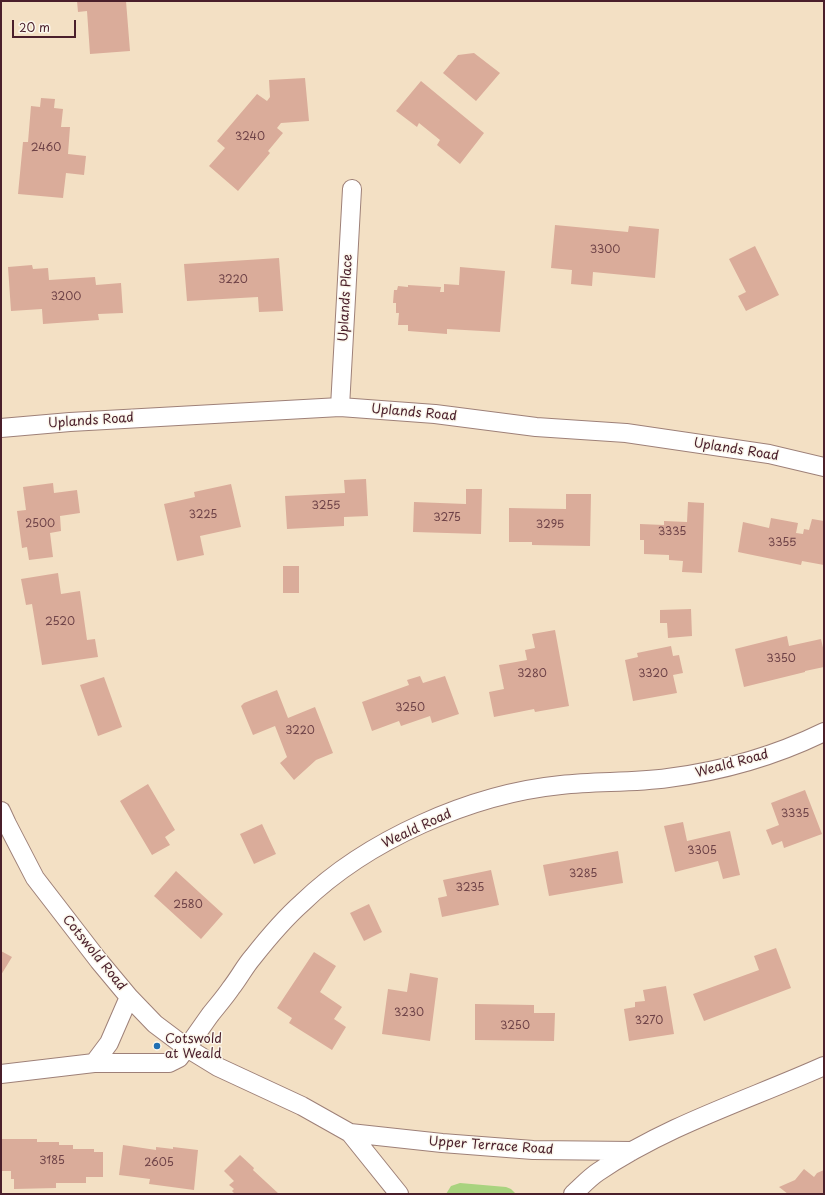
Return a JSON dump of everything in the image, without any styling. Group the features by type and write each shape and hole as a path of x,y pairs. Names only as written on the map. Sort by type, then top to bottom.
{"street":[{"name":"Uplands Place","path":"340,407 352,189"},
{"name":"Uplands Road","path":"1,428 78,421 340,407 435,414 536,427 626,433 770,454 824,467"},
{"name":"Weald Road","path":"1,1074 94,1063 169,1063 179,1058 188,1048 252,958 302,903 330,879 360,858 392,839 424,823 483,801 524,791 594,782 630,782 667,778 741,764 777,752 824,732"},
{"name":"Cotswold Road","path":"1,811 35,878 129,997 154,1024 218,1067"},
{"path":"94,1063 109,1043 129,997"},
{"name":"Upper Terrace Road","path":"573,1194 597,1173 632,1151 696,1120 824,1066"},
{"name":"Upper Terrace Road","path":"218,1067 302,1106 350,1133 399,1194"},
{"name":"Upper Terrace Road","path":"350,1133 442,1143 533,1150 632,1151"}],"green space":[{"path":"460,1183 506,1187 511,1189 516,1194 446,1194 451,1186"}],"building":[{"path":"77,1 126,1 130,51 90,54 87,11 78,12"},
{"path":"474,53 500,73 476,101 443,73 458,55"},
{"path":"305,78 309,121 281,123 277,128 283,133 268,151 270,153 238,191 209,166 225,148 217,141 257,94 267,101 270,97 269,80"},
{"path":"421,81 484,133 460,164 437,145 440,140 419,123 417,127 396,111"},
{"path":"41,98 55,99 54,108 63,109 61,127 70,127 68,154 86,156 84,175 66,173 63,198 18,194 23,142 28,142 31,106 40,107"},
{"path":"555,225 628,232 629,226 659,229 655,278 593,272 592,286 571,284 572,270 551,268"},
{"path":"755,246 779,295 746,311 738,296 746,292 729,259"},
{"path":"279,258 283,311 259,312 258,297 187,301 184,264"},
{"path":"32,265 33,269 48,268 49,280 95,277 96,285 121,283 123,313 98,314 99,320 43,324 42,309 11,311 8,267"},
{"path":"460,267 505,271 500,332 447,329 447,334 408,331 408,325 398,325 399,313 396,313 396,303 393,303 394,290 397,290 398,286 408,287 408,285 441,287 440,292 444,292 444,284 459,285"},
{"path":"366,479 368,516 344,517 344,526 287,529 285,496 345,493 344,480"},
{"path":"53,483 54,493 77,490 80,513 60,516 61,531 50,533 53,557 29,560 27,547 22,548 17,511 26,510 23,487"},
{"path":"231,484 241,527 200,536 204,555 177,561 164,504 195,497 194,492"},
{"path":"466,489 482,489 481,534 413,532 414,502 466,504"},
{"path":"566,494 591,494 590,546 532,545 532,542 509,542 509,508 566,509"},
{"path":"688,502 704,503 702,573 682,572 683,561 669,560 669,555 644,554 644,540 640,540 640,524 664,525 664,521 687,522"},
{"path":"771,518 798,523 796,533 803,534 804,529 809,530 812,519 824,521 824,565 802,561 801,565 738,552 743,522 769,528"},
{"path":"283,566 299,566 299,593 283,593"},
{"path":"58,573 61,594 80,591 87,640 95,639 98,657 42,665 32,604 26,605 21,579"},
{"path":"691,609 692,636 668,638 667,623 660,623 660,610"},
{"path":"555,630 569,706 535,712 534,709 494,717 489,692 504,689 499,665 527,660 525,650 535,648 532,634"},
{"path":"787,636 789,646 821,639 824,652 824,667 744,687 735,649"},
{"path":"671,646 673,656 679,655 683,673 673,675 677,693 633,701 625,660 638,657 637,653"},
{"path":"420,676 423,683 445,676 459,714 432,723 430,716 401,726 399,721 372,731 362,702 409,685 407,680"},
{"path":"104,677 122,727 98,736 80,685"},
{"path":"277,690 288,718 315,707 333,753 316,760 294,780 280,763 287,757 275,726 253,735 241,706 244,703"},
{"path":"148,784 175,830 165,837 170,845 152,855 120,801"},
{"path":"805,790 822,834 784,848 782,841 772,845 766,830 779,825 771,803"},
{"path":"683,822 687,841 730,831 740,875 723,879 718,861 675,872 664,826"},
{"path":"262,824 276,854 254,864 240,834"},
{"path":"618,851 623,883 549,896 543,865"},
{"path":"491,870 499,905 442,917 438,898 447,896 443,880"},
{"path":"176,871 223,914 201,939 154,896"},
{"path":"369,904 382,932 364,941 350,913"},
{"path":"776,948 791,988 704,1021 693,994 759,970 754,956"},
{"path":"1,951 12,957 1,975"},
{"path":"314,952 336,966 320,992 342,1007 334,1019 346,1027 332,1050 289,1023 292,1018 277,1008"},
{"path":"410,973 438,978 430,1041 382,1034 388,989 407,992"},
{"path":"666,986 674,1034 629,1041 624,1009 635,1007 635,1002 645,1001 643,990"},
{"path":"475,1004 534,1005 534,1013 555,1013 554,1041 475,1040"},
{"path":"1,1139 37,1139 37,1142 59,1142 59,1145 73,1145 73,1149 94,1149 94,1152 103,1152 103,1177 86,1177 86,1183 56,1183 56,1188 14,1189 14,1179 11,1179 11,1171 1,1171"},
{"path":"123,1145 156,1150 156,1147 173,1149 173,1147 198,1150 194,1190 149,1184 150,1179 119,1175"},
{"path":"240,1155 254,1168 253,1170 279,1194 235,1194 232,1191 234,1189 229,1185 234,1181 224,1171"},
{"path":"804,1169 814,1177 817,1173 824,1170 824,1194 788,1194 779,1187 795,1180"}],"place":[{"name":"Cotswold at Weald","path":"157,1046"}]}
